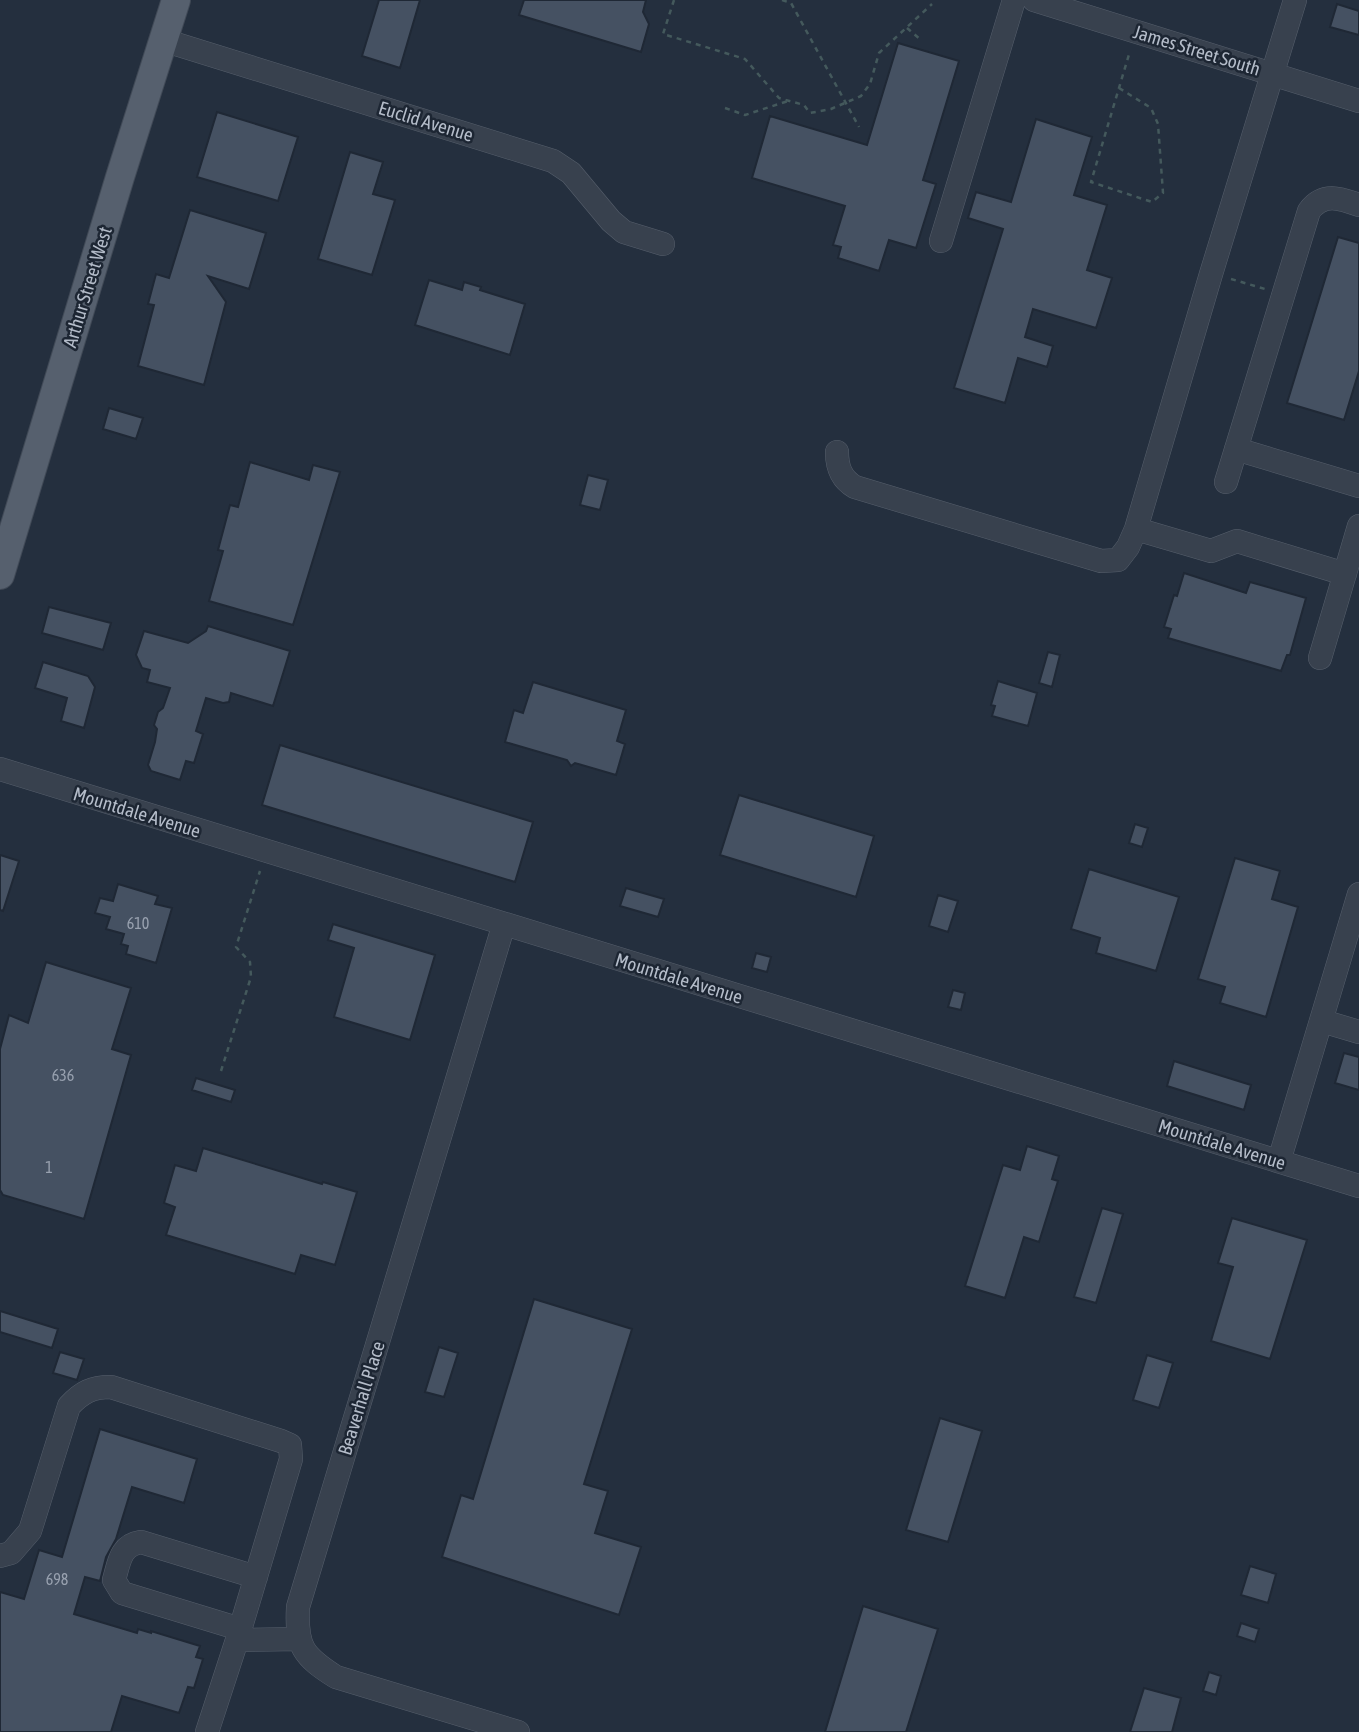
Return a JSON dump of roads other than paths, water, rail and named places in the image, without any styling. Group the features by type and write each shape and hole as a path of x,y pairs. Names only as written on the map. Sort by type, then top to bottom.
{"main road":[{"name":"Arthur Street West","path":"0,575 176,0"}],"street":[{"path":"941,241 1014,0"},
{"name":"James Street South","path":"1034,0 1359,101"},
{"path":"837,452 840,472 846,482 855,486 1101,561 1118,560 1128,547 1136,529 1294,0"},
{"name":"Euclid Avenue","path":"163,40 552,161 571,173 611,221 624,232 663,244"},
{"path":"1226,482 1304,223 1314,205 1326,197 1336,197 1359,205"},
{"path":"1236,449 1359,486"},
{"path":"1320,658 1359,526"},
{"path":"1136,529 1211,551 1237,541 1345,574"},
{"name":"Mountdale Avenue","path":"0,769 1359,1186"},
{"path":"1279,1161 1359,894"},
{"name":"Beaverhall Place","path":"298,1639 298,1607 504,924"},
{"path":"1322,1021 1359,1032"},
{"path":"0,1556 11,1553 30,1531 69,1406 80,1394 96,1387 111,1387 290,1445 291,1458 207,1732"},
{"path":"256,1577 141,1542 131,1544 123,1551 114,1580 122,1593 238,1635 298,1639 304,1652 316,1664 337,1677 518,1732"}]}
